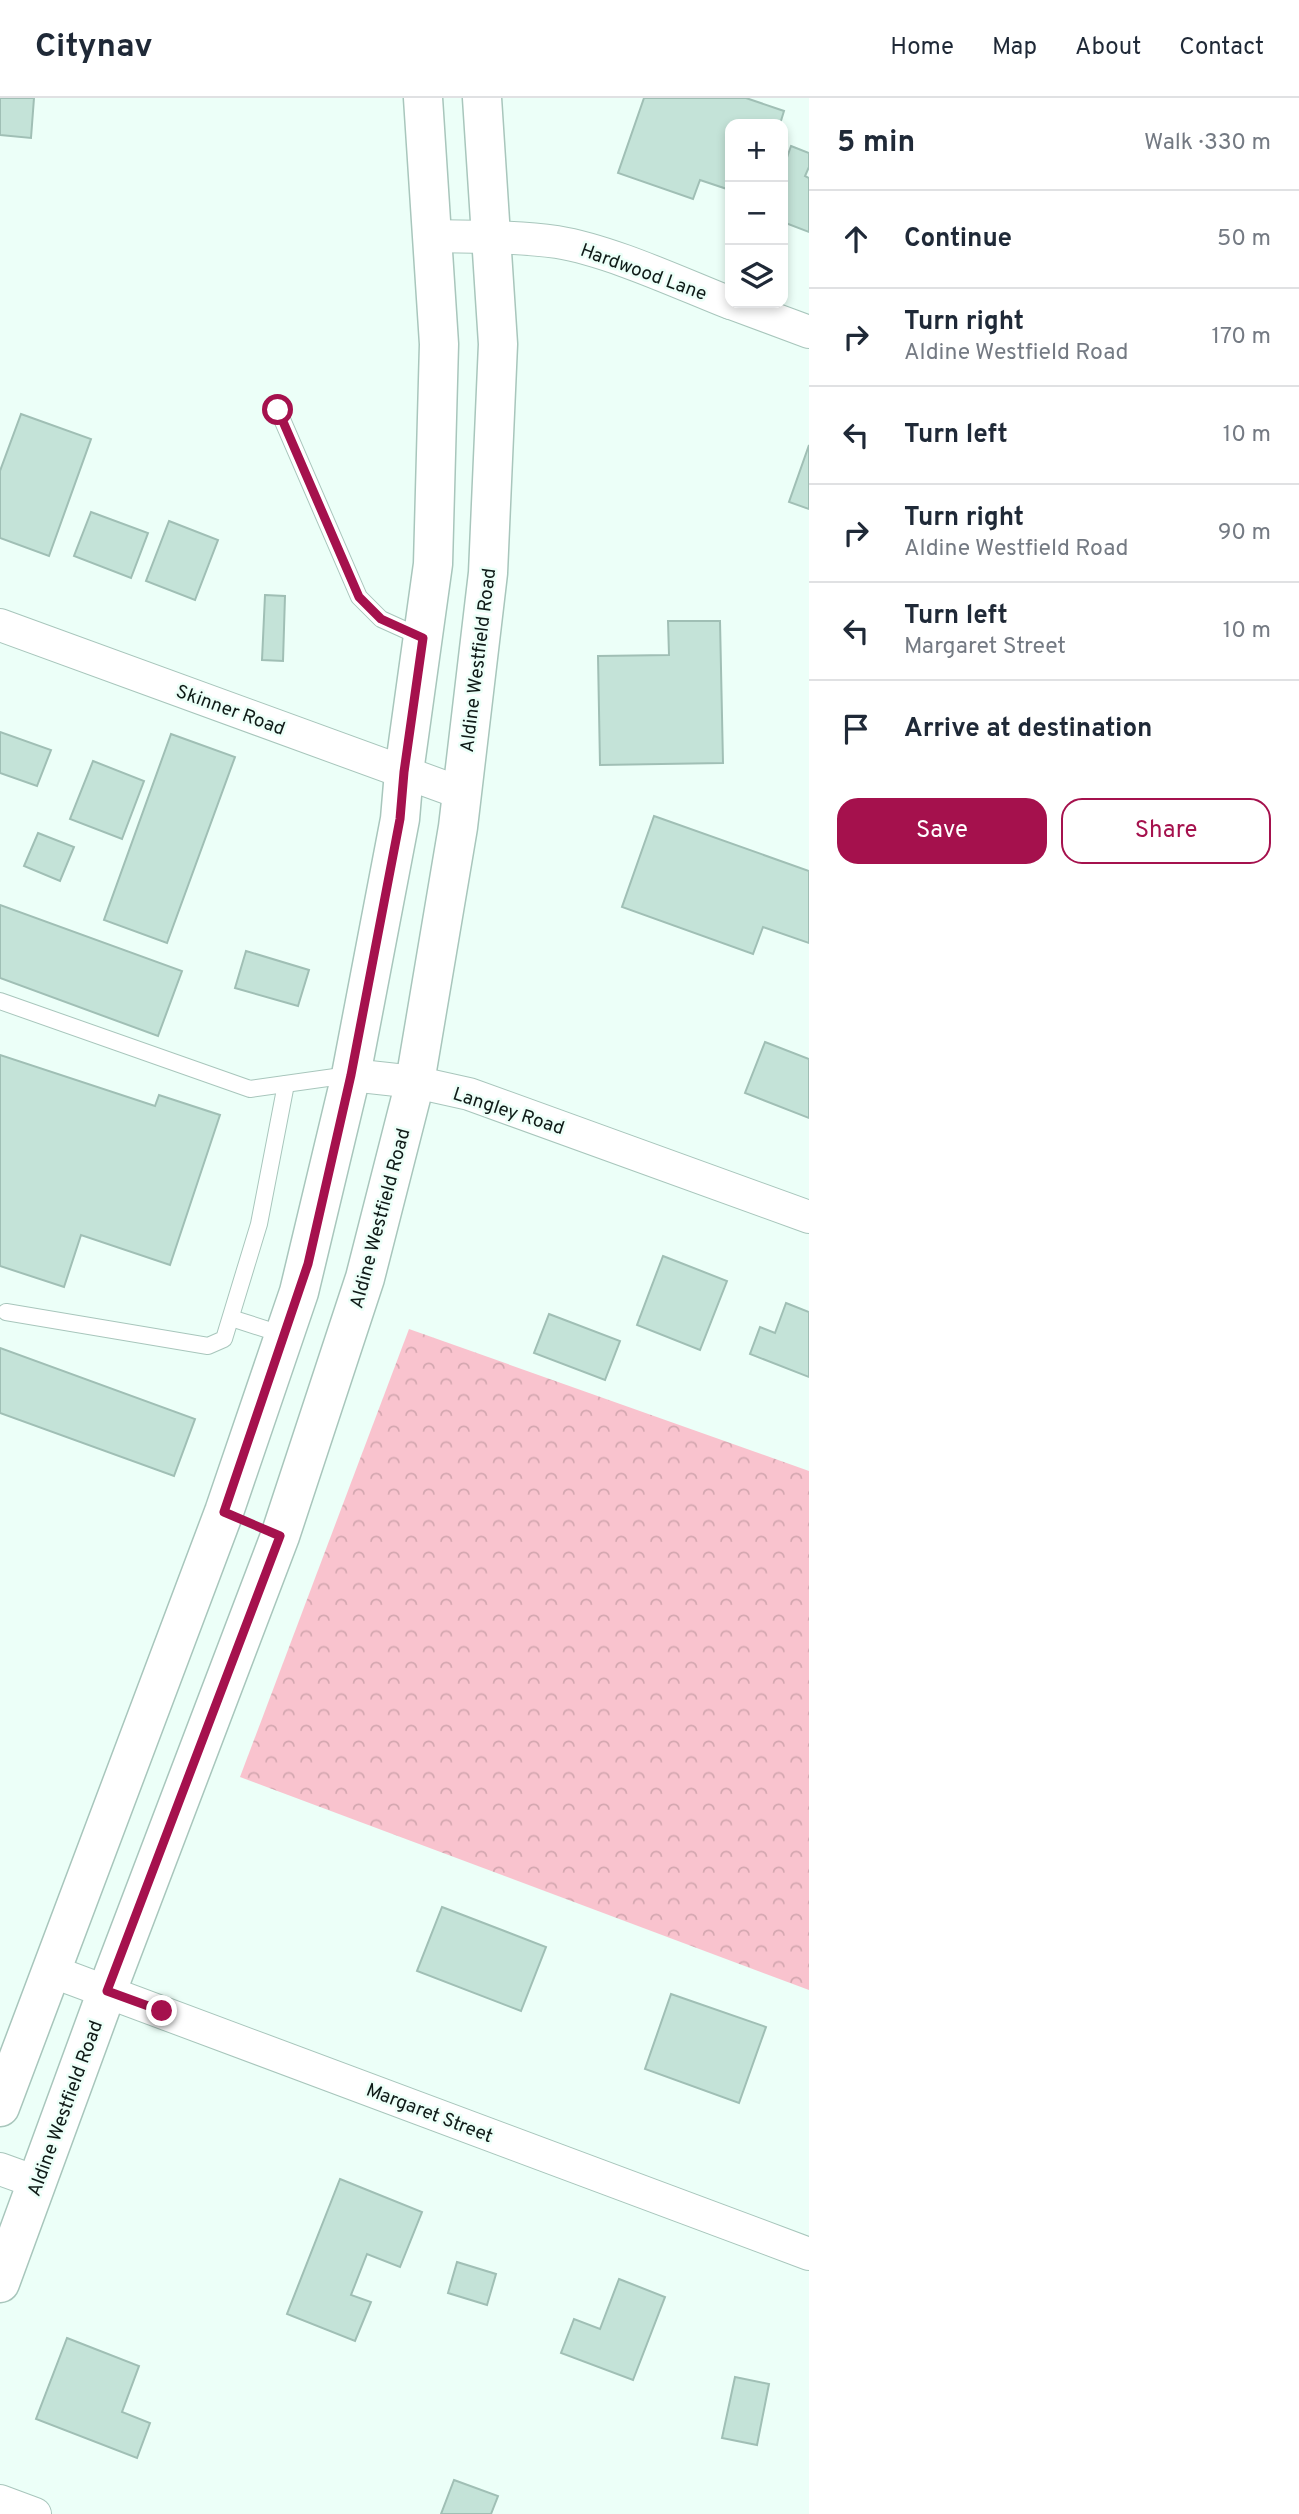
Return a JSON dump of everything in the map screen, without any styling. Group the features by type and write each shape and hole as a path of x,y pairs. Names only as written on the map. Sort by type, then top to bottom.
{"main road":[{"path":"0,2107 224,1512 308,1264 351,1075 400,819 433,564 439,344 423,98"},
{"name":"Aldine Westfield Road","path":"0,2283 107,1991 280,1536 365,1278 415,1082 458,827 488,573 498,344 482,98"},
{"path":"375,948 436,958"},
{"path":"224,1512 280,1536"}],"street":[{"name":"Hardwood Lane","path":"432,236 525,238 559,242 598,252 725,301"},
{"name":"Hardwood Lane","path":"744,308 809,332"},
{"name":"Skinner Road","path":"0,625 461,793"},
{"name":"Langley Road","path":"351,1075 415,1082 469,1094 809,1217"},
{"name":"Margaret Street","path":"51,1971 809,2254"},
{"path":"0,2169 36,2182"},
{"path":"0,2501 35,2514"}],"lane":[{"path":"278,410 359,597 381,619 423,638"},
{"name":"Langley Road","path":"0,1001 250,1088 351,1075"},
{"path":"6,1312 208,1346 223,1339 259,1224 286,1084"},
{"path":"231,1318 284,1335"}],"green space":[{"path":"409,1329 809,1471 809,1990 240,1777"}],"building":[{"path":"0,98 34,98 31,138 0,135"},
{"path":"644,98 746,98 784,111 782,119 725,119 725,188 700,180 693,199 618,173"},
{"path":"791,146 809,153 809,167 805,176 809,178 809,232 788,224 788,155"},
{"path":"21,414 91,439 49,556 0,538 0,471"},
{"path":"809,445 809,509 789,502"},
{"path":"91,512 148,533 131,578 74,556"},
{"path":"169,521 218,540 195,600 146,581"},
{"path":"265,595 285,596 283,661 262,660"},
{"path":"668,621 720,621 723,763 600,765 598,656 669,655"},
{"path":"0,732 51,750 37,786 0,773"},
{"path":"171,734 235,757 167,943 104,920"},
{"path":"93,761 144,781 122,839 70,819"},
{"path":"654,816 809,871 809,943 763,927 753,954 622,907"},
{"path":"38,833 74,847 60,881 24,866"},
{"path":"0,905 182,971 158,1036 0,978"},
{"path":"246,951 309,970 298,1006 235,988"},
{"path":"765,1042 809,1059 809,1118 745,1093"},
{"path":"0,1055 155,1106 159,1095 220,1115 170,1265 81,1235 64,1287 0,1266"},
{"path":"663,1256 727,1281 700,1350 637,1325"},
{"path":"786,1303 809,1312 809,1377 750,1354 760,1327 775,1333"},
{"path":"549,1314 620,1341 605,1380 534,1353"},
{"path":"0,1348 195,1419 174,1476 0,1413"},
{"path":"442,1907 546,1947 521,2011 417,1971"},
{"path":"671,1994 766,2027 739,2103 645,2069"},
{"path":"340,2179 422,2212 400,2267 367,2254 351,2295 371,2302 355,2341 287,2314"},
{"path":"457,2262 496,2274 487,2305 448,2293"},
{"path":"619,2279 665,2297 633,2380 561,2353 574,2319 600,2329"},
{"path":"67,2338 139,2366 122,2412 150,2423 137,2458 36,2419"},
{"path":"735,2377 769,2384 757,2445 722,2438"},
{"path":"454,2480 498,2496 491,2514 441,2514"}],"route":[{"path":"162,2011 107,1991 280,1536 224,1512 308,1264 351,1075 400,819 423,638 381,619 359,597 278,410"}]}
